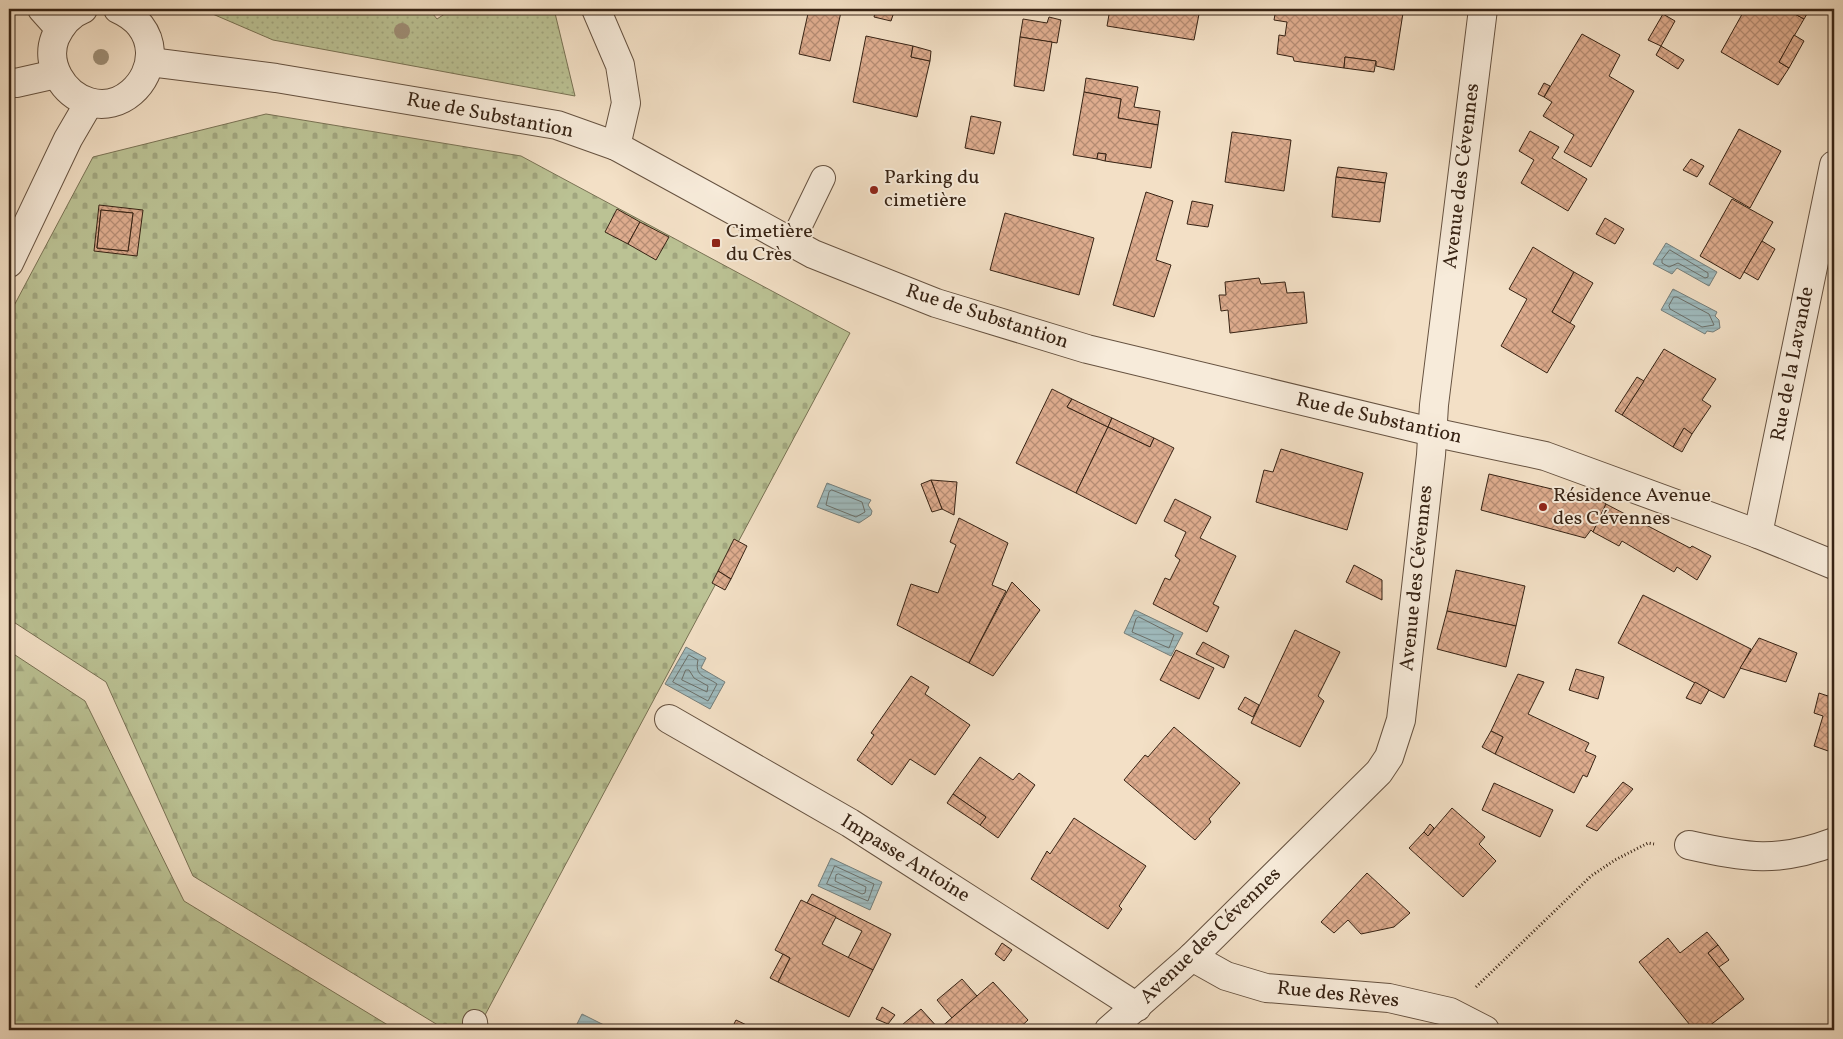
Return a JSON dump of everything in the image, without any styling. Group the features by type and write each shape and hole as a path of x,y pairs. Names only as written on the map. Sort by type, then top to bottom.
{"street":[{"path":"83,9 68,18 51,18 52,58 56,74 69,92 89,102 110,103 129,96 143,81 150,62 150,44 143,28 131,15 118,9"},
{"path":"596,9 620,65 626,103 616,146"},
{"name":"Avenue des Cévennes","path":"1109,1030 1192,957 1379,772 1389,757 1401,720 1435,395 1483,9"},
{"name":"Rue de Substantion","path":"150,62 276,78 557,125 616,146 813,254 936,303 1087,349 1432,432 1545,456 1758,534 1834,565"},
{"path":"9,82 16,83 56,74"},
{"path":"9,263 68,139 89,102"},
{"name":"Rue de la Lavande","path":"1758,534 1834,165"},
{"name":"Impasse Antoine","path":"669,719 850,823 1137,1007"},
{"path":"1690,845 1732,855 1774,858 1834,842"},
{"name":"Rue des Rèves","path":"1192,957 1226,976 1266,988 1389,998 1450,1012 1485,1030"}],"lane":[{"path":"792,242 823,178"}],"path":[{"path":"1450,1012 1590,876 1615,860 1648,844 1690,845"},
{"path":"9,1027 15,1030"}],"green space":[{"path":"201,9 429,9 437,19 452,9 554,9 575,96 273,40"},
{"path":"266,114 521,156 850,333 477,1030 446,1030 193,876 106,682 9,619 9,315 93,157"},
{"path":"9,651 85,701 184,901 396,1030 9,1030"}],"water":[{"path":"1666,243 1717,272 1709,286 1677,268 1672,274 1653,264"},
{"path":"1673,289 1717,312 1715,316 1719,320 1720,328 1713,332 1707,331 1705,334 1661,310"},
{"path":"827,483 871,500 868,505 872,511 871,515 859,523 817,507"},
{"path":"1135,610 1183,633 1171,656 1124,633"},
{"path":"686,647 706,658 701,668 725,682 710,709 665,684"},
{"path":"831,858 882,882 870,910 818,886"},
{"path":"582,1014 614,1030 574,1030"}],"building":[{"path":"809,9 841,12 830,61 799,54"},
{"path":"876,9 895,9 891,21 874,17"},
{"path":"1110,9 1200,9 1194,40 1107,26"},
{"path":"1276,9 1373,9 1403,13 1394,70 1376,66 1376,61 1345,57 1344,68 1294,61 1293,57 1277,54 1279,35 1285,36 1287,22 1274,20"},
{"path":"1745,9 1786,9 1804,19 1779,62 1789,68 1778,85 1721,52"},
{"path":"1786,9 1810,9 1804,19"},
{"path":"1663,14 1675,21 1661,46 1648,40"},
{"path":"1049,17 1061,20 1057,43 1020,37 1023,19 1047,23"},
{"path":"1582,34 1620,55 1609,76 1634,91 1591,167 1564,152 1574,135 1543,116 1552,102 1544,97"},
{"path":"1794,35 1804,41 1789,68 1779,62"},
{"path":"866,36 913,46 911,57 930,61 917,117 853,102"},
{"path":"1020,37 1052,42 1044,91 1014,86"},
{"path":"913,46 931,51 930,61 911,57"},
{"path":"1661,46 1684,60 1678,69 1656,55"},
{"path":"1345,57 1376,61 1374,72 1344,68"},
{"path":"1086,78 1138,87 1134,107 1160,111 1158,125 1118,118 1121,99 1084,92"},
{"path":"1544,83 1550,86 1544,97 1538,94"},
{"path":"1084,92 1121,99 1118,118 1158,125 1151,168 1105,161 1106,154 1098,153 1097,159 1073,155"},
{"path":"971,116 1001,122 994,154 965,148"},
{"path":"1739,129 1781,151 1750,208 1709,184"},
{"path":"1530,131 1559,147 1552,158 1587,179 1568,211 1521,183 1534,160 1519,151"},
{"path":"1232,132 1291,140 1284,191 1225,182"},
{"path":"1098,153 1106,154 1105,161 1097,159"},
{"path":"1691,159 1704,166 1697,177 1683,170"},
{"path":"1338,167 1387,173 1385,183 1336,177"},
{"path":"1336,177 1385,183 1380,222 1332,217"},
{"path":"1146,192 1173,201 1156,260 1171,265 1154,317 1113,305"},
{"path":"1732,199 1773,222 1740,279 1700,256"},
{"path":"1192,201 1213,205 1208,227 1187,224"},
{"path":"99,205 143,210 137,256 94,251","holes":["101,210 133,213 128,251 97,248"]},
{"path":"617,209 640,222 628,244 605,232"},
{"path":"101,210 133,213 128,251 97,248"},
{"path":"1005,213 1094,238 1079,295 990,270"},
{"path":"1605,218 1624,229 1615,244 1596,234"},
{"path":"640,222 669,237 656,260 628,244"},
{"path":"1762,241 1775,249 1758,280 1744,272"},
{"path":"1533,247 1574,272 1552,312 1575,326 1547,373 1501,346 1527,299 1509,289"},
{"path":"1574,272 1593,283 1570,323 1552,312"},
{"path":"1259,278 1261,284 1285,282 1287,293 1304,292 1307,323 1230,333 1228,310 1221,311 1219,295 1226,295 1225,282"},
{"path":"1664,349 1716,379 1702,400 1711,406 1692,434 1684,428 1673,447 1622,415"},
{"path":"1637,377 1644,381 1622,415 1615,411"},
{"path":"1052,389 1072,399 1067,407 1108,427 1076,493 1016,463"},
{"path":"1072,399 1112,418 1108,427 1067,407"},
{"path":"1112,418 1154,438 1150,447 1108,427"},
{"path":"1108,427 1150,447 1154,438 1174,448 1136,524 1076,493"},
{"path":"1684,428 1692,434 1682,452 1673,447"},
{"path":"1281,449 1363,473 1347,530 1256,502 1264,470 1273,472"},
{"name":"Résidence Avenue des Cévennes","path":"1489,474 1602,501 1606,504 1593,532 1591,530 1585,538 1481,510"},
{"path":"931,480 957,482 954,515 942,509"},
{"path":"931,480 942,509 932,512 921,484"},
{"path":"1175,499 1211,517 1200,538 1236,556 1213,604 1219,607 1207,632 1153,604 1165,578 1170,580 1180,560 1175,556 1186,532 1164,521"},
{"path":"1606,504 1690,548 1692,546 1711,556 1697,580 1677,567 1674,572 1622,541 1619,546 1593,532"},
{"path":"959,518 1008,543 992,585 1006,591 969,663 897,625 911,584 938,593 956,545 950,542"},
{"path":"734,539 747,546 731,579 718,571"},
{"path":"1354,565 1382,580 1382,600 1346,582"},
{"path":"1456,570 1525,586 1516,626 1447,611"},
{"path":"718,571 731,579 725,590 712,583"},
{"path":"1012,582 1040,610 993,676 969,663"},
{"path":"1643,595 1751,649 1724,698 1618,643"},
{"path":"1447,611 1516,626 1506,667 1437,649"},
{"path":"1295,630 1340,652 1318,696 1324,701 1300,747 1251,723"},
{"path":"1759,638 1797,653 1786,682 1740,668"},
{"path":"1203,642 1229,656 1224,668 1196,654"},
{"path":"1176,650 1214,668 1199,699 1160,680"},
{"path":"1576,669 1604,677 1598,699 1569,690"},
{"path":"1518,674 1544,682 1528,714 1589,743 1585,751 1596,756 1587,777 1583,775 1574,793 1495,754 1503,737 1491,731"},
{"path":"911,676 929,687 925,694 970,725 935,775 910,759 892,785 857,760 874,735 871,733"},
{"path":"1695,682 1709,690 1701,704 1686,698"},
{"path":"1819,693 1834,698 1834,753 1814,746 1823,716 1814,713"},
{"path":"1245,697 1259,705 1253,717 1238,709"},
{"path":"1174,727 1240,783 1209,819 1211,822 1195,840 1124,780 1145,755 1148,757"},
{"path":"1491,731 1503,737 1495,754 1482,747"},
{"path":"980,757 1013,780 1019,773 1035,785 998,838 980,825 986,817 953,794"},
{"path":"1623,782 1633,789 1597,831 1586,826"},
{"path":"1494,783 1553,810 1540,837 1482,810"},
{"path":"953,794 986,817 980,825 947,803"},
{"path":"1452,808 1485,837 1479,844 1496,861 1463,897 1409,848 1424,832 1428,836"},
{"path":"1074,818 1146,866 1119,906 1122,909 1108,929 1031,879 1047,851 1050,854"},
{"path":"1430,824 1434,828 1428,836 1424,832"},
{"path":"1367,873 1410,913 1394,927 1361,934 1348,920 1334,933 1321,922"},
{"path":"812,894 891,934 873,970 848,958 862,931 807,903"},
{"path":"801,900 836,917 822,944 873,970 849,1017 778,982 790,958 775,950"},
{"path":"1707,932 1718,945 1708,953 1744,999 1704,1030 1694,1030 1639,962 1668,938 1680,953"},
{"path":"1002,943 1012,950 1004,961 995,954"},
{"path":"1718,945 1729,960 1719,967 1708,953"},
{"path":"783,954 790,958 778,982 770,978"},
{"path":"962,979 977,996 952,1018 937,1000"},
{"path":"993,982 1028,1020 1017,1030 896,1030 921,1009 939,1029"},
{"path":"882,1007 895,1015 888,1024 876,1019"},
{"path":"736,1020 757,1030 731,1030"}],"place":[{"name":"Parking du cimetière","path":"874,190"},
{"name":"Cimetière du Crès","path":"716,243"},
{"name":"Résidence Avenue des Cévennes","path":"1543,507"}]}
